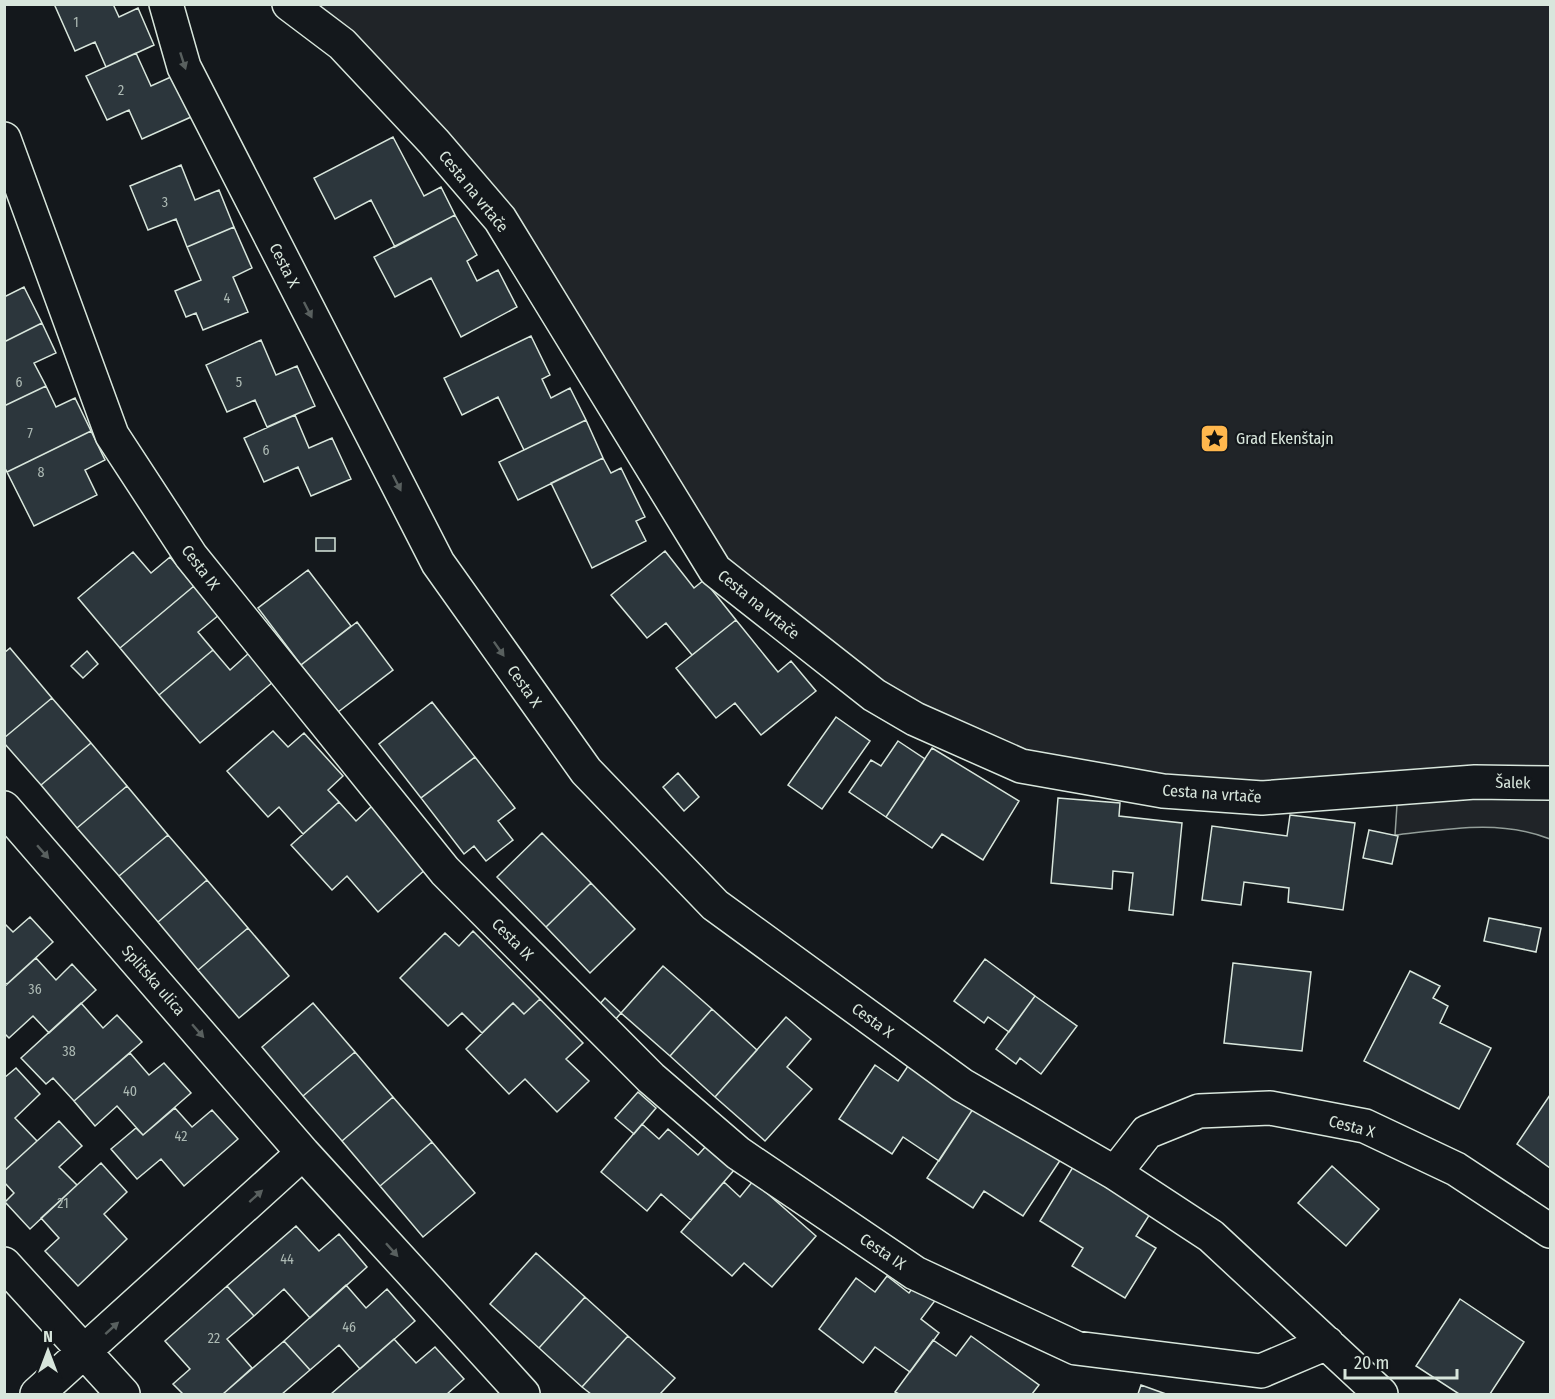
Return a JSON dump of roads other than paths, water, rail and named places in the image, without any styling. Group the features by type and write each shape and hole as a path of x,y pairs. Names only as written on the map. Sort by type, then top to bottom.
{"street":[{"name":"Cesta X","path":"166,4 184,67 438,563 586,771 715,905 962,1085 1116,1173 1211,1236 1328,1343 1380,1395"},
{"name":"Cesta na vrtače","path":"289,4 342,44 434,142 500,219 715,570 874,694 915,719 1021,766 1163,791 1262,798 1475,782"},
{"name":"Cesta IX","path":"4,139 112,435 191,556 445,871 651,1078 738,1153 915,1273 1076,1348 1261,1371 1328,1343"},
{"name":"Šalek","path":"1475,782 1551,783"},
{"name":"Splitska ulica","path":"4,808 303,1153 523,1395"},
{"name":"Cesta X","path":"1116,1173 1147,1132 1199,1111 1270,1108 1365,1126 1456,1169 1551,1231"},
{"path":"37,1395 303,1153"},
{"path":"4,1263 123,1395"}],"place":[{"name":"Grad Ekenštajn","path":"1215,438"}]}
